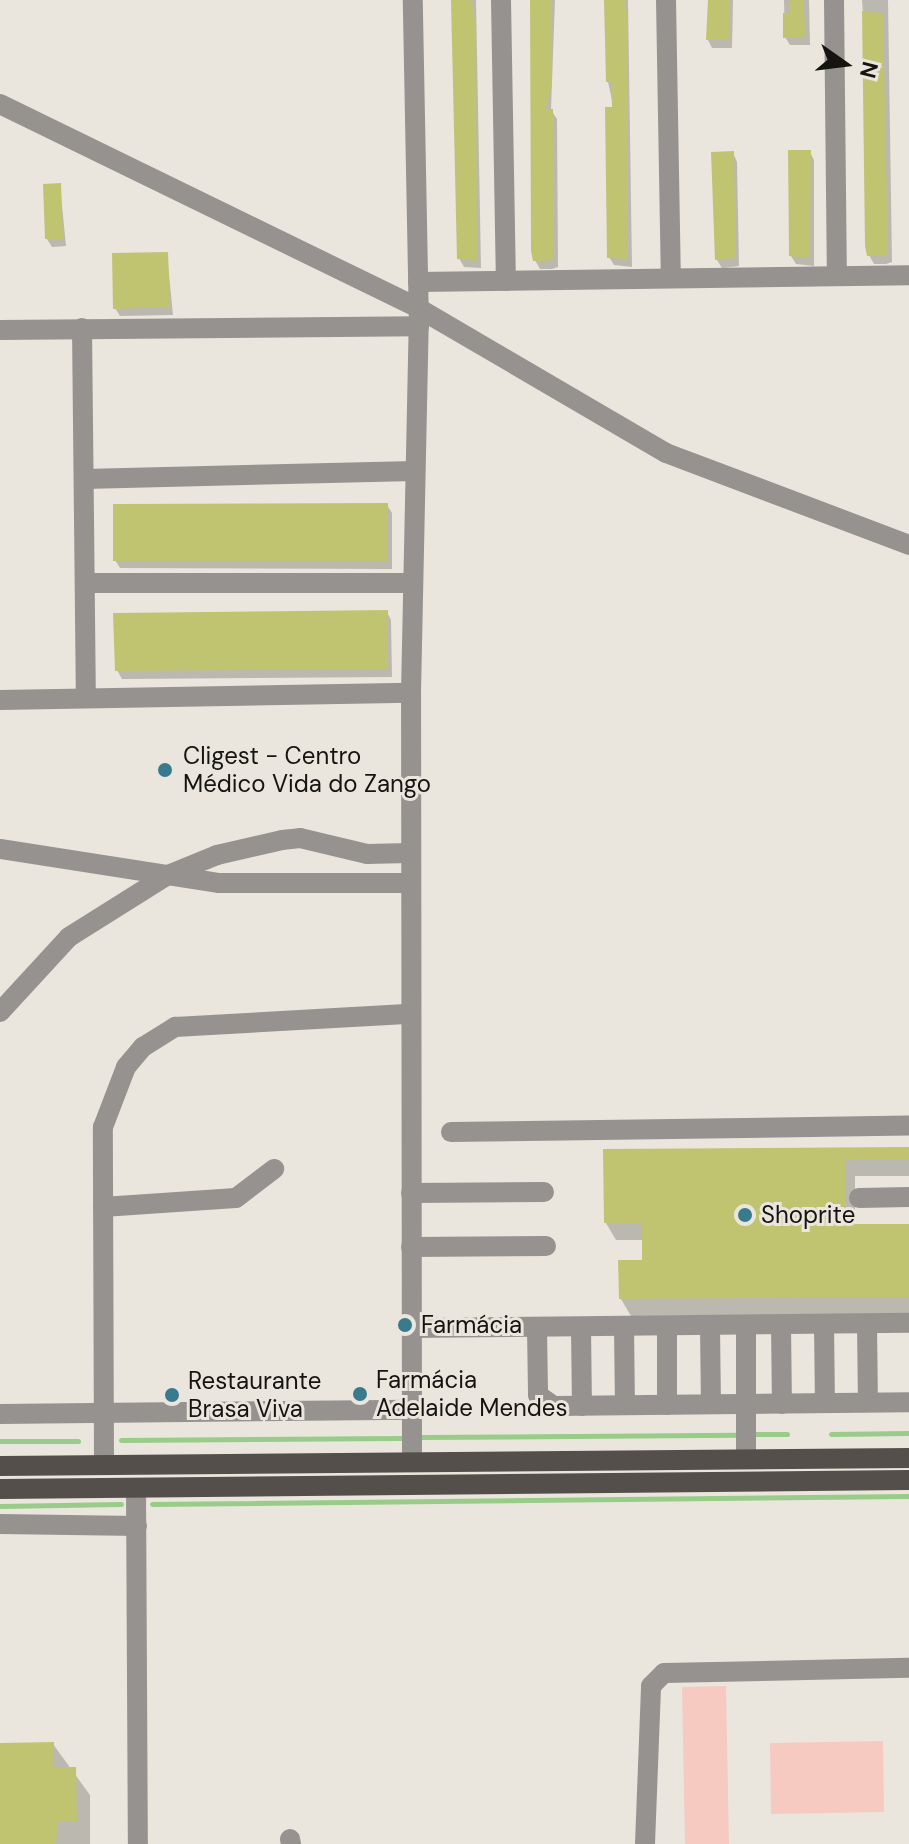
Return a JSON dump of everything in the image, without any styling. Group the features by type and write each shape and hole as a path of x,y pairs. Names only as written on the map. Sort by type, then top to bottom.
{"main road":[{"path":"0,1466 104,1439 412,1445 746,1443 909,1458"},
{"path":"0,1489 136,1505 909,1480"}],"street":[{"path":"412,1445 410,853 418,317 413,0"},
{"path":"501,0 506,281"},
{"path":"666,0 671,278"},
{"path":"834,0 837,276"},
{"path":"0,104 418,317 666,453 909,545"},
{"path":"418,282 909,275"},
{"path":"0,330 418,317"},
{"path":"82,328 86,698"},
{"path":"84,479 415,471"},
{"path":"85,583 413,583"},
{"path":"0,700 411,693"},
{"path":"0,1012 69,937 168,875 217,855 282,840 317,842 367,854 410,853"},
{"path":"317,842 361,883"},
{"path":"0,849 219,883 410,883"},
{"path":"318,883 367,854"},
{"path":"104,1439 103,1207 106,1110 126,1067 159,1034 175,1027 411,1014"},
{"path":"451,1132 909,1126"},
{"path":"103,1207 236,1198 274,1169"},
{"path":"411,1193 544,1192"},
{"path":"859,1198 909,1197"},
{"path":"411,1247 546,1246"},
{"path":"411,1328 909,1323"},
{"path":"824,1324 825,1403"},
{"path":"867,1324 868,1402"},
{"path":"781,1325 782,1404"},
{"path":"667,1326 667,1405"},
{"path":"710,1326 711,1404"},
{"path":"746,1326 746,1443"},
{"path":"581,1327 582,1406"},
{"path":"624,1327 625,1405"},
{"path":"537,1328 538,1395 554,1406 909,1402"},
{"path":"0,1414 104,1439 411,1410"},
{"path":"0,1524 136,1505 138,1844"},
{"path":"645,1844 651,1686 664,1673 909,1668"}],"shaded area":[{"path":"726,1686 729,1844 685,1844 682,1687"},
{"path":"883,1741 884,1812 771,1814 770,1743"}],"building":[{"path":"451,0 472,0 476,30 477,261 457,259"},
{"path":"530,0 552,0 552,84 546,109 553,109 554,259 547,261 533,261 531,251"},
{"path":"604,0 625,0 628,22 628,259 607,258 605,107 612,107 611,82 606,82"},
{"path":"708,0 730,0 729,40 706,40"},
{"path":"789,0 803,0 806,37 783,38 783,13 790,13"},
{"path":"862,11 883,13 888,254 881,256 867,256 865,246"},
{"path":"788,150 811,150 810,258 789,256"},
{"path":"734,151 736,258 715,260 711,152"},
{"path":"61,183 63,239 45,239 43,184"},
{"path":"168,252 170,307 113,309 112,253"},
{"path":"388,503 388,561 113,561 113,504"},
{"path":"388,610 388,669 115,671 113,613"},
{"path":"909,1147 909,1159 846,1160 846,1224 909,1224 909,1297 619,1299 618,1260 642,1260 642,1223 604,1223 603,1149"},
{"path":"54,1742 53,1767 76,1767 77,1822 58,1822 56,1844 0,1844 0,1743"}],"waterway":[{"path":"831,1434 909,1433"},
{"path":"749,1434 787,1434"},
{"path":"420,1437 739,1435"},
{"path":"121,1440 401,1438"},
{"path":"0,1441 78,1441"},
{"path":"152,1504 909,1496"},
{"path":"0,1506 121,1504"}],"place":[{"name":"Cligest - Centro Médico Vida do Zango","path":"165,770"},
{"name":"Shoprite","path":"745,1215"},
{"name":"Farmácia","path":"405,1325"},
{"name":"Farmácia Adelaide Mendes","path":"360,1394"},
{"name":"Restaurante Brasa Viva","path":"172,1395"}]}
